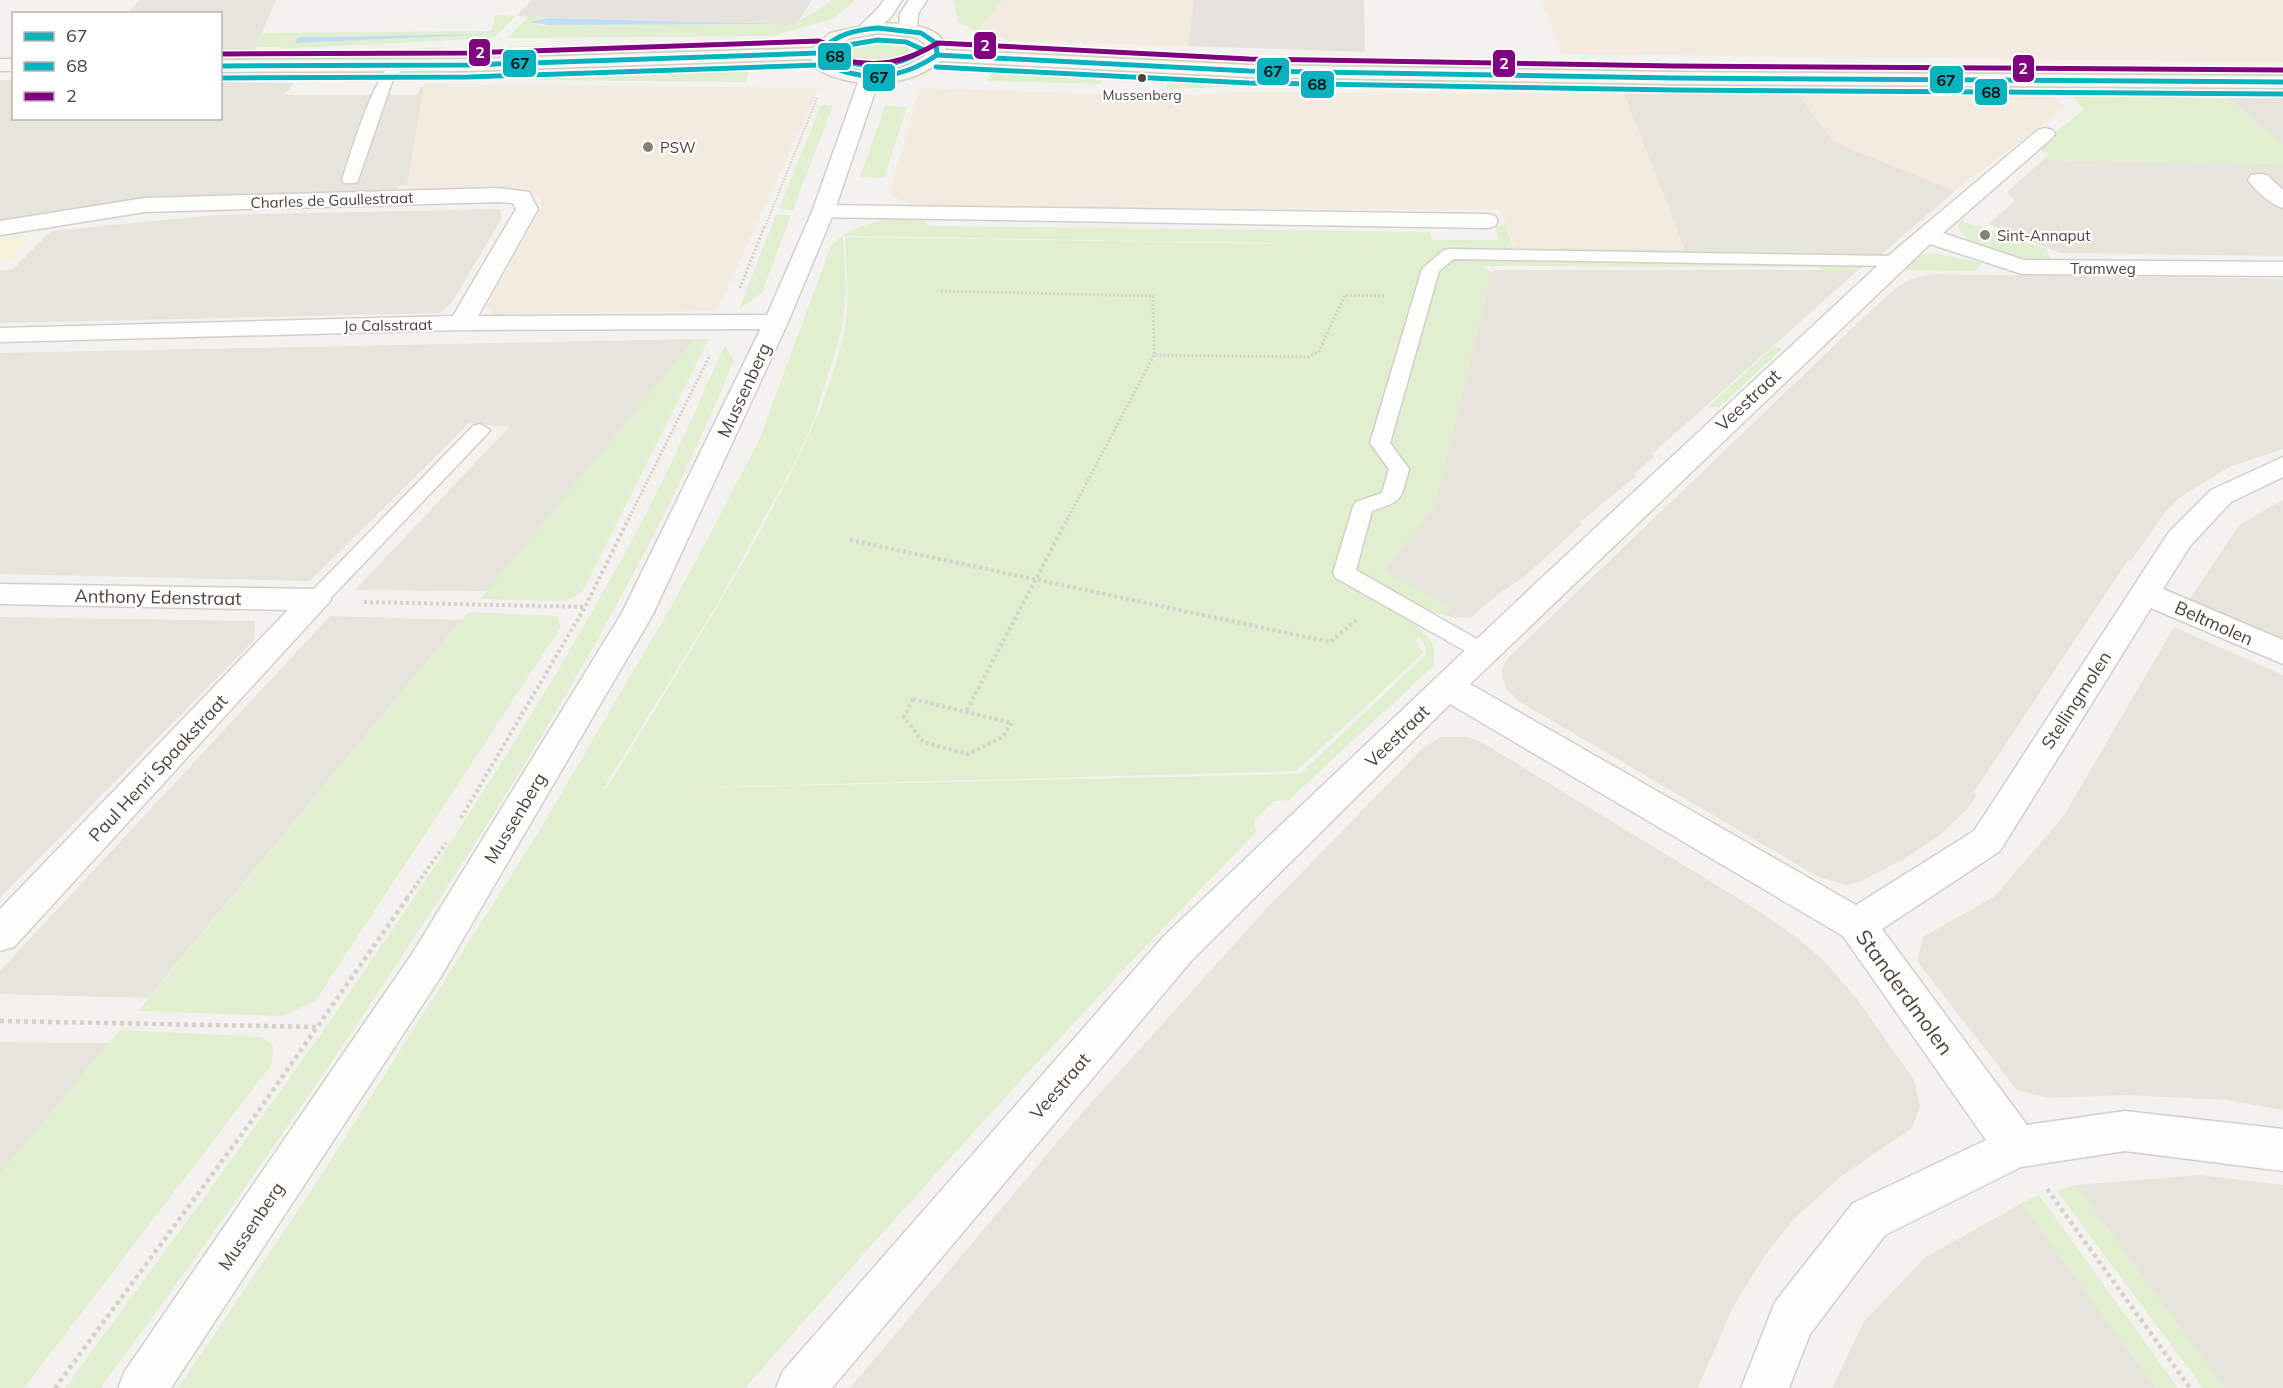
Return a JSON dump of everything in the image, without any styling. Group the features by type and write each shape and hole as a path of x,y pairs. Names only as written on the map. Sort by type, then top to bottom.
{"main road":[{"path":"222,66 397,66 670,60 819,53 831,40 867,29 908,30 932,39 938,47 937,55 930,62 914,70 870,77 842,73 829,68 821,62 819,53"},
{"path":"937,55 1261,71 1674,78 2283,82"}],"street":[{"path":"867,29 885,13 893,0"},
{"path":"908,30 909,14 918,0"},
{"name":"Mussenberg","path":"142,1388 426,966 625,634 776,322 823,212 870,77"},
{"name":"Veestraat","path":"800,1388 1178,948 1483,653 1896,261 2045,134"},
{"path":"2259,180 2283,201"},
{"name":"Charles de Gaullestraat","path":"0,228 145,205 498,195 522,197 527,209 461,323"},
{"path":"823,212 1487,221"},
{"name":"Tramweg","path":"1927,235 2022,267 2283,269"},
{"name":"Jo Calsstraat","path":"0,335 461,323 726,324 776,322"},
{"name":"Stellingmolen","path":"1857,925 1987,841 2179,539 2221,496 2283,466"},
{"name":"Beltmolen","path":"2145,593 2283,653"},
{"name":"Anthony Edenstraat","path":"0,594 316,600"},
{"name":"Paul Henri Spaakstraat","path":"0,935 316,600"},
{"name":"Standerdmolen","path":"1448,687 1857,925 2017,1147"},
{"path":"1765,1388 1792,1319 1869,1219 2017,1147 2125,1131 2283,1150"}],"lane":[{"path":"350,180 381,89 397,66"},
{"path":"1483,653 1344,573 1363,507 1391,497 1399,469 1380,443 1431,269 1450,254 1896,261"},
{"path":"316,600 480,430"}],"path":[{"path":"460,819 585,607 726,324 820,90"},
{"path":"941,291 1153,296 1154,355 967,710"},
{"path":"1154,355 1308,357 1319,351 1345,295 1422,298"},
{"path":"850,540 1035,582 1330,642 1384,596"},
{"path":"316,600 585,607"},
{"path":"913,699 967,710 1012,723 1002,737 968,754 923,742 904,717 913,699"},
{"path":"55,1388 250,1123 448,839"},
{"path":"0,1022 317,1027"},
{"path":"2017,1147 2190,1388"}],"shaded area":[{"path":"140,0 276,0 253,52 222,52 222,12 128,12"},
{"path":"532,0 812,0 796,25 516,16"},
{"path":"1003,0 1194,0 1188,46 1010,41 977,31"},
{"path":"1194,0 1364,0 1365,52 1188,46"},
{"path":"1542,0 2283,0 2283,62 1561,54"},
{"path":"0,80 12,80 12,120 222,120 222,82 294,83 284,95 418,95 420,87 802,91 546,201 526,188 415,185 398,186 396,191 85,210 21,217 0,222"},
{"path":"424,84 819,88 717,311 492,314 487,305 542,207 540,198 521,190 406,190"},
{"path":"920,88 1165,96 1240,92 1624,94 1686,253 1515,249 1501,210 925,207 898,199 889,193"},
{"path":"1624,94 1798,94 1834,142 1955,191 1878,257 1686,253"},
{"path":"1798,94 2056,97 2064,106 1955,191 1834,142"},
{"path":"2228,98 2283,98 2283,145"},
{"path":"2043,160 2283,164 2283,256 2060,253 1988,224 2015,201 2007,192"},
{"path":"500,209 502,218 452,302 441,313 0,323 0,270 12,270 51,231 216,215"},
{"path":"1496,270 1857,271 1652,454 1654,457 1634,474 1636,476 1580,522 1582,524 1523,578 1501,592 1470,618 1451,617 1443,615 1450,608 1384,571 1435,505 1491,273"},
{"path":"1932,274 2283,279 2283,449 2231,466 2179,498 2165,512 2131,561 2128,560 1974,792 1977,794 1967,809 1940,835 1904,859 1859,882 1845,885 1817,876 1520,702 1506,688 1501,671 1507,659 1865,316 1897,287 1911,279"},
{"path":"695,339 488,591 355,590 509,427 469,423 310,581 0,574 0,353"},
{"path":"2283,500 2283,643 2202,608 2190,599 2240,524"},
{"path":"330,616 462,620 148,998 0,994 0,971"},
{"path":"0,617 255,621 254,640 0,898"},
{"path":"2174,627 2283,675 2283,1110 2227,1100 2126,1095 2048,1098 2017,1090 1917,961 1923,937 1995,896 2063,817"},
{"path":"1441,737 1468,737 1483,743 1754,908 1799,939 1826,963 1857,999 1914,1080 1920,1107 1912,1128 1839,1178 1795,1218 1766,1254 1733,1307 1698,1388 850,1388 1082,1113 1268,907 1423,748"},
{"path":"0,1042 109,1043 0,1174"},
{"path":"2199,1175 2283,1185 2283,1388 2224,1388 2076,1185"},
{"path":"2022,1203 2156,1388 1832,1388 1864,1321 1926,1257"}],"green space":[{"path":"832,0 855,0 835,18 772,36 507,38 529,16 689,21 548,18 532,21 541,25 796,24"},
{"path":"954,0 1003,0 977,31 958,22"},
{"path":"495,15 516,16 494,38 278,49 280,47 258,47 253,52 262,33 492,31","holes":["446,36 295,43 313,37"]},
{"path":"878,39 901,42 910,51 897,61 879,66 861,64 847,56 851,47"},
{"path":"755,45 651,54 508,51 511,46"},
{"path":"1004,46 1080,53 1406,63 2022,68 2032,71 2026,74 1266,65 1090,58 1002,49"},
{"path":"442,47 439,51 358,60 290,60 293,56"},
{"path":"749,67 746,82 426,79 439,74"},
{"path":"2049,68 2283,70 2283,75 2056,74 2046,70"},
{"path":"992,70 1102,80 1100,84 987,81"},
{"path":"1246,78 1770,86 1773,90 1282,85 1166,89 1168,83"},
{"path":"2123,88 2249,89 2254,93 2127,92"},
{"path":"2072,95 2228,98 2283,145 2283,164 2043,160 2049,154 2039,150 2055,138 2052,135 2084,110"},
{"path":"821,105 833,105 793,210 779,209"},
{"path":"885,106 907,107 884,178 860,177"},
{"path":"776,215 791,215 762,293 739,309"},
{"path":"888,219 921,219 930,226 1430,232 1432,240 1499,240 1495,227 1505,224 1513,247 843,236 846,292 841,332 815,417 797,458 719,601 603,789 607,788 719,604 755,541 807,440 828,388 844,333 848,297 845,237 1808,252 1810,256 1878,257 1857,271 1828,272 1817,267 1483,266 1491,273 1435,506 1384,571 1450,607 1443,615 1433,612 1417,627 1434,648 1433,666 1289,800 1274,801 1254,820 1256,832 1125,968 997,1107 745,1388 178,1388 308,1196 538,833 675,600 758,443 831,246 837,240 850,231","holes":["1418,638 1423,641 1427,654 1300,774 608,790 1296,771 1423,653 1416,641"]},
{"path":"1961,221 2046,249 2051,259 2013,256 1985,248 1964,235 1958,226"},
{"path":"1933,253 1981,263 1976,271 1904,270 1919,256"},
{"path":"695,339 709,339 583,591 571,599 559,601 480,599"},
{"path":"725,345 734,361 665,512 587,658 458,870 299,1110 181,1278 100,1388 65,1388 296,1069 444,852 515,742 646,514"},
{"path":"1774,346 1782,349 1719,407 1708,407"},
{"path":"469,612 557,616 561,627 316,1000 283,1016 138,1011"},
{"path":"120,1030 262,1037 273,1046 272,1064 24,1388 0,1388 0,1174"},
{"path":"2076,1185 2224,1388 2203,1388 2057,1191"},
{"path":"2039,1195 2178,1388 2156,1388 2022,1203"}],"sand":[{"path":"29,236 14,258 0,261 0,238"}],"water":[{"path":"548,18 782,24 548,25 530,22"},
{"path":"494,34 295,43 299,37"}],"transit line":[{"name":"67","path":"878,28 921,33 936,43 937,55 910,71 880,77 850,74 821,62 819,53 831,41 853,32 878,28"},
{"name":"68","path":"878,40 906,42 924,50 903,61 879,66 854,64 832,55 848,45 878,40"},
{"name":"2","path":"222,54 468,53 819,41 827,44 837,59 860,64 889,63 912,58 938,43 1249,59 1674,66 2283,70"},
{"name":"67","path":"222,66 468,65 819,53"},
{"name":"67","path":"937,55 1249,71 1674,78 2283,82"},
{"name":"68","path":"222,78 468,77 819,65"},
{"name":"68","path":"936,67 1249,83 1674,90 2283,94"}],"place":[{"name":"Mussenberg","path":"1142,78"},
{"name":"PSW","path":"648,147"},
{"name":"Sint-Annaput","path":"1985,235"}]}
